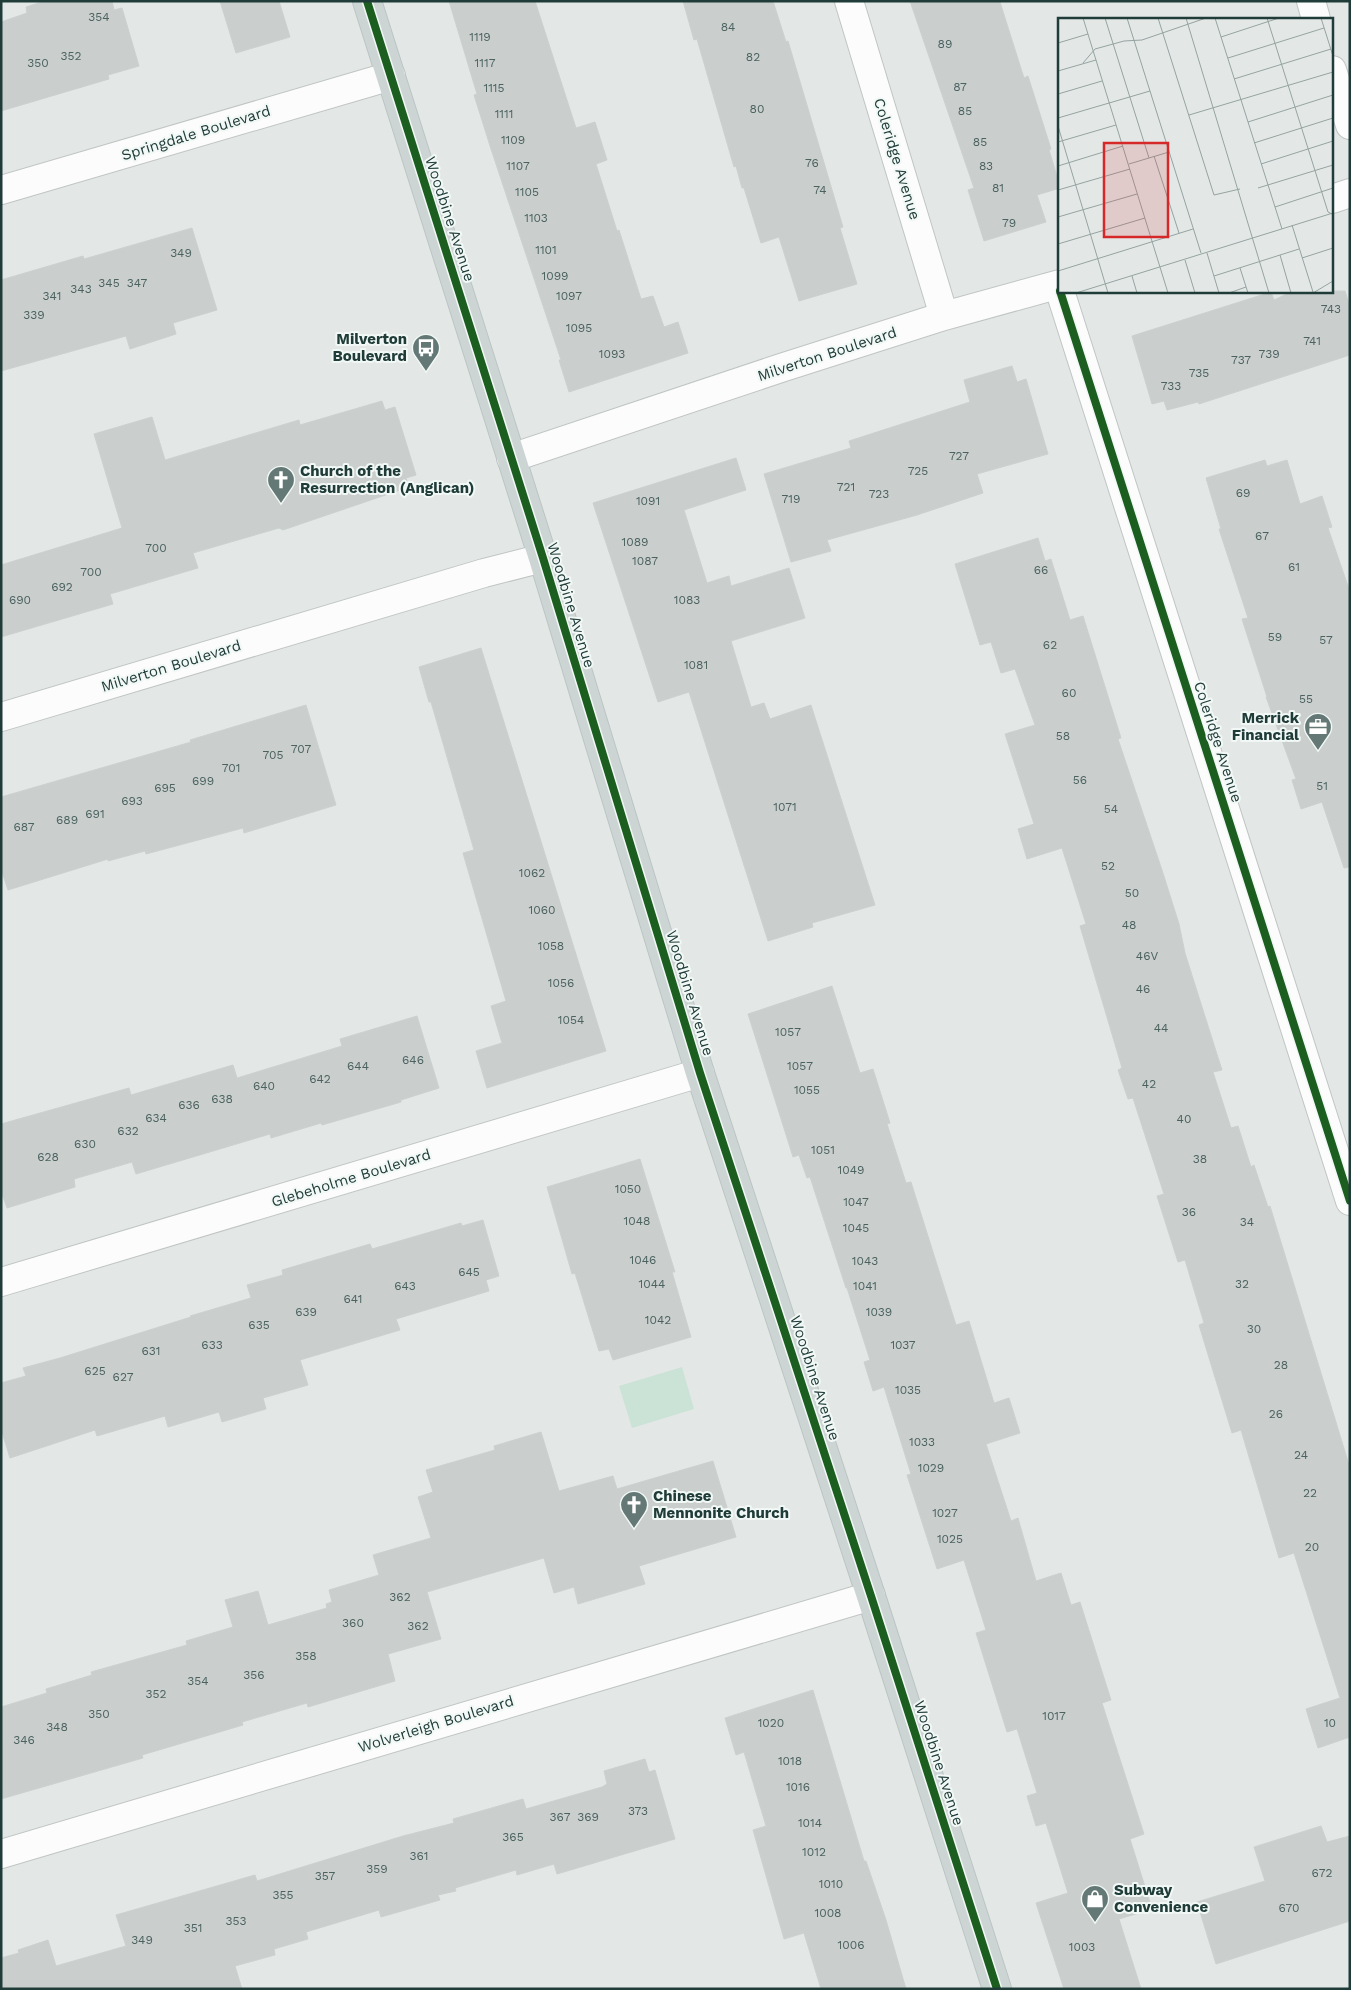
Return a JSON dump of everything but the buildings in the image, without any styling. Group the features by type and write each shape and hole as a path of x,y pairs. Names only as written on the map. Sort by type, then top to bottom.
{"main road":[{"name":"Woodbine Avenue","path":"367,1 511,458 700,1073 872,1596 997,1989"}],"street":[{"name":"Coleridge Avenue","path":"849,1 944,316"},
{"path":"1311,1 1316,18"},
{"name":"Springdale Boulevard","path":"1,190 391,76"},
{"path":"1334,76 1350,125"},
{"path":"1334,198 1350,193"},
{"name":"Milverton Boulevard","path":"511,458 944,316 1058,288"},
{"name":"Coleridge Avenue","path":"1060,292 1350,1201"},
{"name":"Milverton Boulevard","path":"1,717 474,576 542,558"},
{"name":"Glebeholme Boulevard","path":"1,1282 700,1073"},
{"name":"Wolverleigh Boulevard","path":"1,1854 872,1596"}],"green space":[{"path":"682,1367 694,1409 632,1428 619,1386"}],"cycle path":[{"path":"367,1 543,558 700,1073 997,1989"},
{"path":"1060,292 1350,1201"}],"place":[{"name":"Milverton Boulevard","path":"426,372"},
{"name":"Church of the Resurrection (Anglican)","path":"281,504"},
{"name":"Merrick Financial","path":"1318,751"},
{"name":"Chinese Mennonite Church","path":"634,1529"},
{"name":"Subway Convenience","path":"1095,1923"}]}
